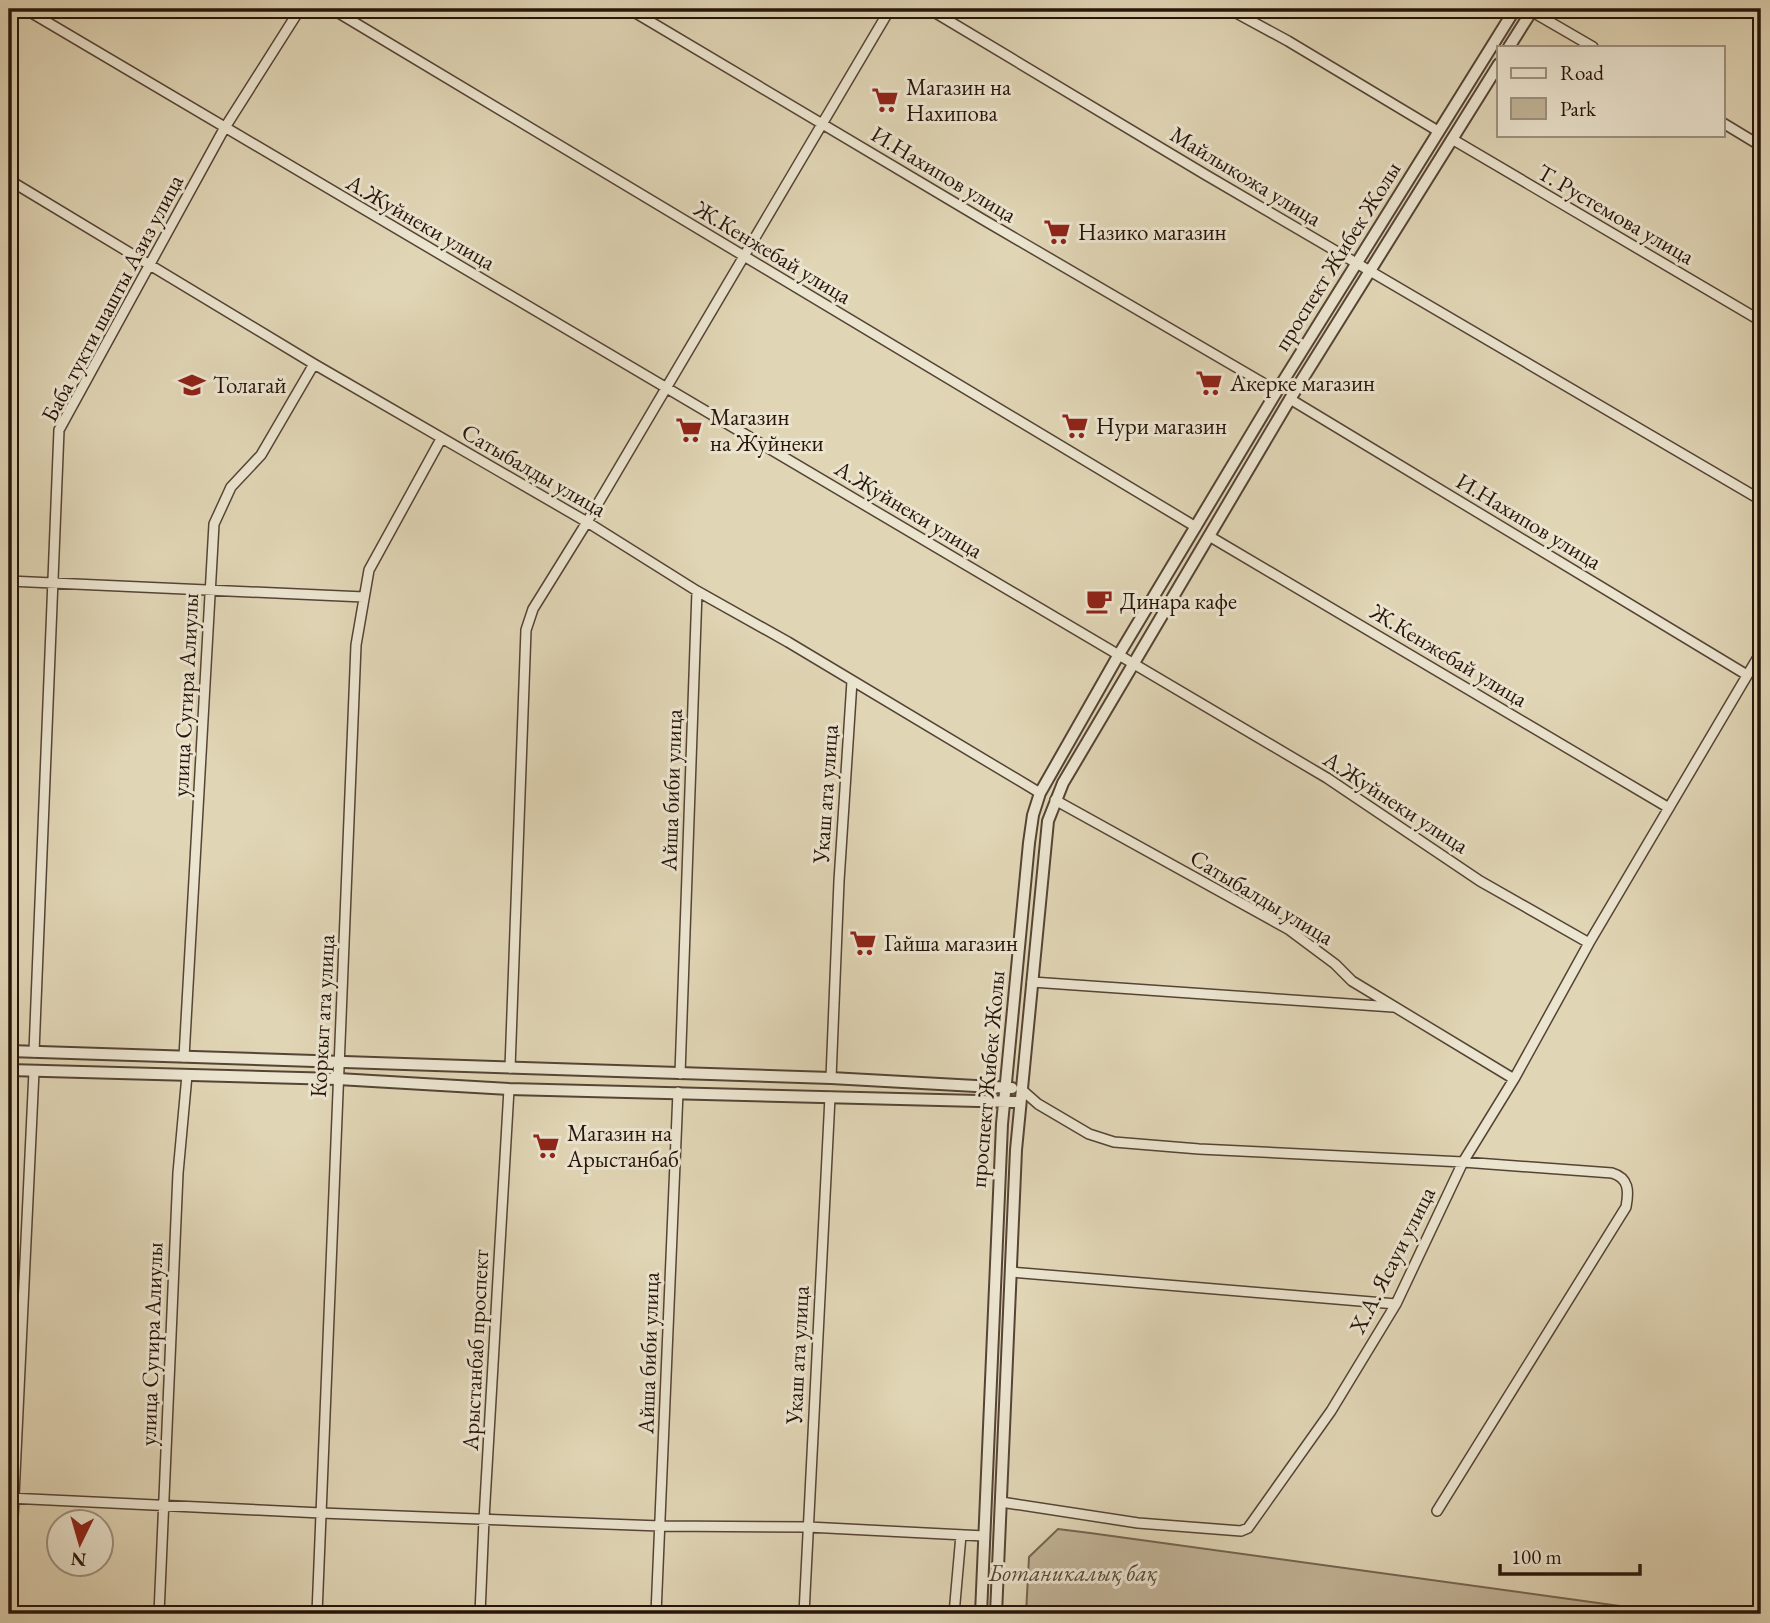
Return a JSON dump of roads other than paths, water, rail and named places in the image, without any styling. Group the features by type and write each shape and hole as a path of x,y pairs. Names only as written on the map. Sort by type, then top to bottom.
{"street":[{"name":"А.Жуйнеки улица","path":"24,9 1327,778 1480,881 1589,943"},
{"name":"Баба тукти шашты Азиз улица","path":"34,1052 59,430 224,129 300,9"},
{"name":"Ж.Кенжебай улица","path":"332,9 1196,527"},
{"name":"И.Нахипов улица","path":"629,9 1277,391"},
{"path":"510,1068 526,630 533,609 890,9"},
{"name":"Майлыкожа улица","path":"929,9 1761,500"},
{"path":"1229,9 1288,41 1438,131"},
{"name":"проспект Жибек Жолы","path":"981,1614 1004,1101 1029,843 1033,815 1040,793 1118,656 1277,391 1515,9"},
{"path":"1510,46 1532,10 1591,46"},
{"name":"проспект Жибек Жолы","path":"996,1614 1020,1102 1048,821 1055,800 1290,399 1497,67"},
{"path":"1724,123 1761,146"},
{"name":"Т. Рустемова улица","path":"1452,139 1761,321"},
{"name":"Сатыбалды улица","path":"10,184 441,439 587,522 697,592 788,642 1040,793"},
{"name":"улица Сугира Алиулы","path":"184,1057 214,524 231,487 261,455 314,364"},
{"name":"И.Нахипов улица","path":"1290,399 1747,675"},
{"name":"Коркыт ата улица","path":"317,1614 356,645 369,570 441,439"},
{"name":"Ж.Кенжебай улица","path":"1209,536 1669,808"},
{"path":"9,581 364,597"},
{"name":"Айша биби улица","path":"680,1074 697,592"},
{"path":"1437,1511 1626,1207 1628,1196 1626,1182 1612,1172 1463,1162 1514,1079 1589,943 1761,652"},
{"name":"Укаш ата улица","path":"831,1078 839,881 852,681"},
{"name":"Сатыбалды улица","path":"1055,800 1288,929 1335,964 1352,981 1514,1079"},
{"path":"1032,982 1395,1007"},
{"path":"9,1051 831,1078 1021,1089"},
{"path":"9,1070 338,1079 509,1089 1020,1102"},
{"path":"9,1602 11,1499 34,1071"},
{"name":"улица Сугира Алиулы","path":"159,1614 178,1173 187,1075"},
{"name":"Арыстанбаб проспект","path":"480,1614 509,1089"},
{"name":"Х.А. Ясауи улица","path":"1001,1502 1138,1523 1241,1531 1248,1528 1331,1411 1396,1304 1463,1162 1199,1150 1114,1142 1089,1134 1038,1104 1021,1089"},
{"name":"Айша биби улица","path":"656,1614 678,1093"},
{"name":"Укаш ата улица","path":"804,1614 830,1097"},
{"name":"Х.А. Ясауи улица","path":"1020,1102 1038,1104"},
{"path":"1011,1272 1396,1304"},
{"path":"11,1499 660,1526 808,1527 984,1536"},
{"path":"954,1614 961,1535"}],"place":[{"name":"Магазин на Нахипова","path":"885,100"},
{"name":"Назико магазин","path":"1057,232"},
{"name":"Акерке магазин","path":"1209,383"},
{"name":"Толагай","path":"192,385"},
{"name":"Нури магазин","path":"1075,426"},
{"name":"Магазин на Жуйнеки","path":"689,430"},
{"name":"Динара кафе","path":"1099,601"},
{"name":"Гайша магазин","path":"863,943"},
{"name":"Магазин на Арыстанбаб","path":"546,1146"}],"park label":[{"name":"Ботаникалық бақ","path":"1073,1573"}]}
